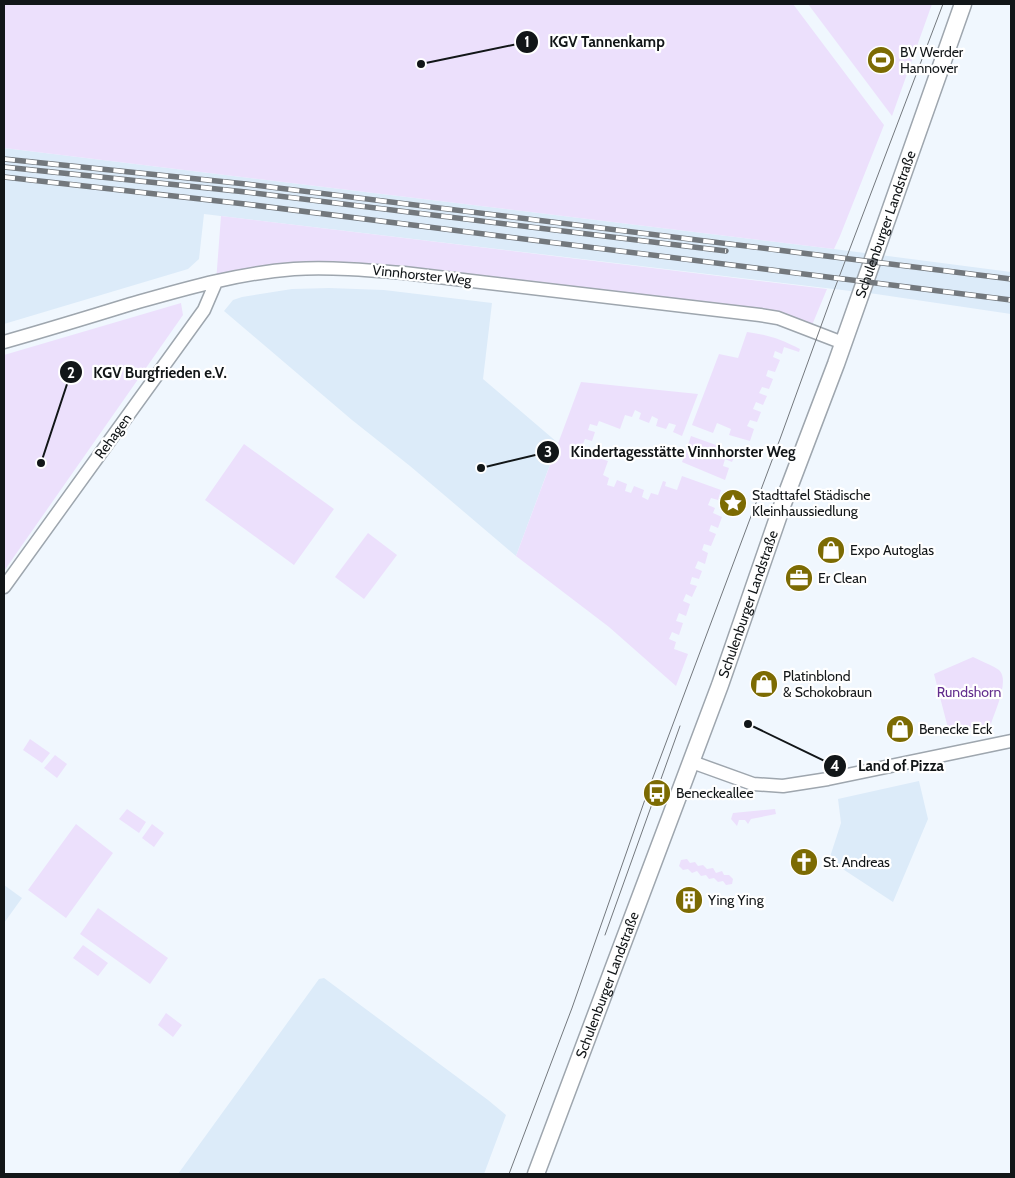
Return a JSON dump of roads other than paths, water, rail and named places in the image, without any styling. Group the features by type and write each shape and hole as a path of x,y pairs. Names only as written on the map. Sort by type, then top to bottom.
{"main road":[{"name":"Schulenburger Landstraße","path":"536,1174 692,762 782,506 836,364 963,4"}],"street":[{"name":"Vinnhorster Weg","path":"4,342 182,290 264,272 295,269 361,269 404,272 760,315 778,318 842,343"},
{"name":"Rehagen","path":"4,587 204,310 216,282"},
{"path":"692,762 753,784 783,786 1011,740"}],"tram line":[{"path":"509,1174 572,1008 649,788 833,293 943,4"},
{"path":"605,935 680,726"}],"railway":[{"path":"4,159 246,184 1011,279"},
{"path":"4,167 246,192 726,251"},
{"path":"4,177 245,204 1011,300"}],"place":[{"name":"BV Werder Hannover","path":"881,60"},
{"name":"KGV Tannenkamp","path":"421,64"},
{"name":"KGV Burgfrieden e.V.","path":"41,463"},
{"name":"Kindertagesstätte Vinnhorster Weg","path":"481,468"},
{"name":"Stadttafel Städische Kleinhaussiedlung","path":"733,503"},
{"name":"Expo Autoglas","path":"831,550"},
{"name":"Er Clean","path":"799,578"},
{"name":"Platinblond & Schokobraun","path":"764,684"},
{"name":"Land of Pizza","path":"748,724"},
{"name":"Benecke Eck","path":"900,729"},
{"name":"Beneckeallee","path":"657,793"},
{"name":"St. Andreas","path":"804,862"},
{"name":"Ying Ying","path":"689,900"}],"park label":[{"name":"Rundshorn","path":"969,692"}]}
